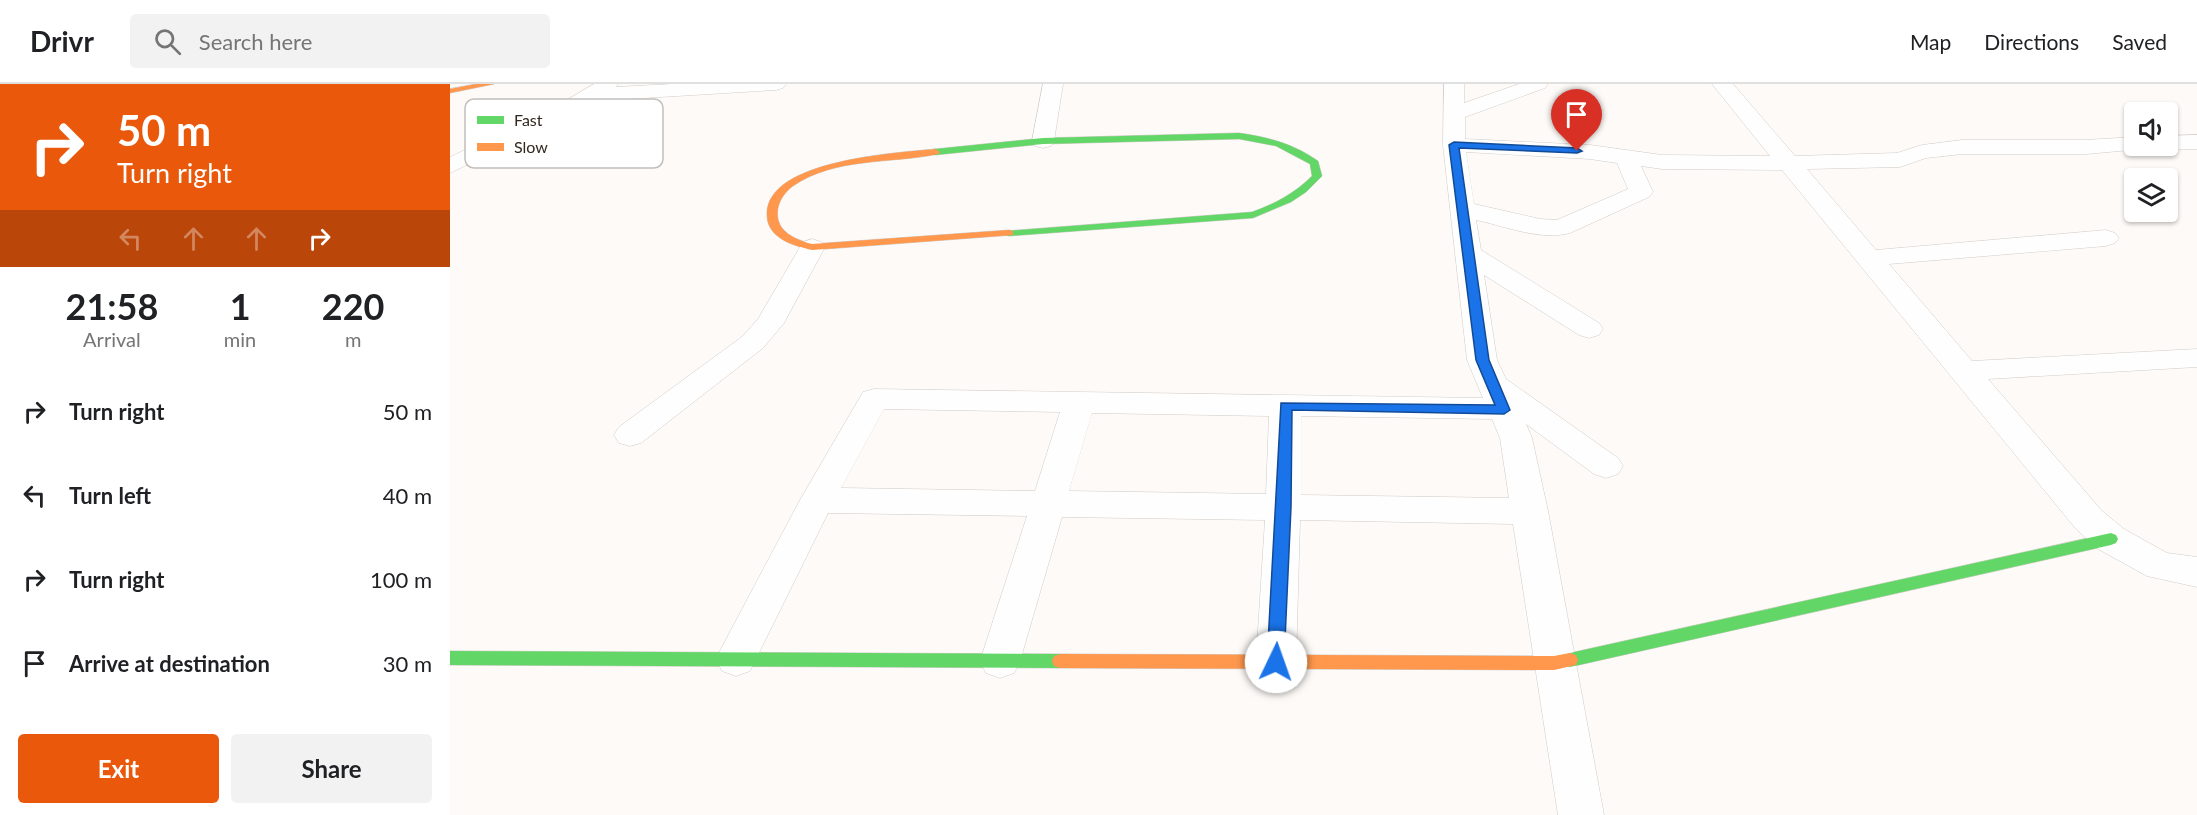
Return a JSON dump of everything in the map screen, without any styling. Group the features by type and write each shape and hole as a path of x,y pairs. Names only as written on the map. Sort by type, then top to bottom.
{"street":[{"path":"450,91 490,84"},
{"path":"582,99 608,84"},
{"path":"589,95 776,84"},
{"path":"1043,141 1053,84"},
{"path":"1454,114 1538,84"},
{"path":"1722,84 2089,520 2111,539 2160,566 2197,572"},
{"path":"1454,114 1590,152 1662,162 1790,164 1900,160 1922,152 1962,147 2086,147 2124,145"},
{"path":"1454,114 1462,210 1482,360 1516,438 1581,815"},
{"path":"1239,136 1273,140 1298,150 1315,163 1317,176 1305,191 1281,205 1252,215 812,247 788,241 772,225 771,212 775,196 782,188 818,171 858,160 1043,141 1239,136"},
{"path":"2178,143 2197,142"},
{"path":"1462,210 1540,227 1561,228 1641,192 1626,157"},
{"path":"450,166 465,159"},
{"path":"1869,258 2106,238"},
{"path":"630,435 753,342 770,323 812,247"},
{"path":"1468,253 1589,329"},
{"path":"1964,371 2197,358"},
{"path":"736,659 817,500 874,399 1285,406 1498,397 1606,466"},
{"path":"1000,661 1079,402"},
{"path":"1276,662 1284,507 1285,406"},
{"path":"817,500 1530,511"},
{"path":"450,658 1554,663 2111,539"}],"traffic: fast":[{"path":"1009,233 1253,215 1288,200 1303,190 1317,176 1315,163 1288,147 1239,136"},
{"path":"935,152 1043,141 1239,136"},
{"path":"1570,660 2111,539"},
{"path":"450,658 1060,661"}],"traffic: slow":[{"path":"450,91 490,84"},
{"path":"935,152 866,160 811,174 789,184 775,198 772,216 774,223 786,238 812,247 1009,233"},
{"path":"1060,661 1554,663 1570,660"}],"route":[{"path":"1276,662 1284,507 1285,406 1504,410 1482,360 1454,145 1577,151"}]}
